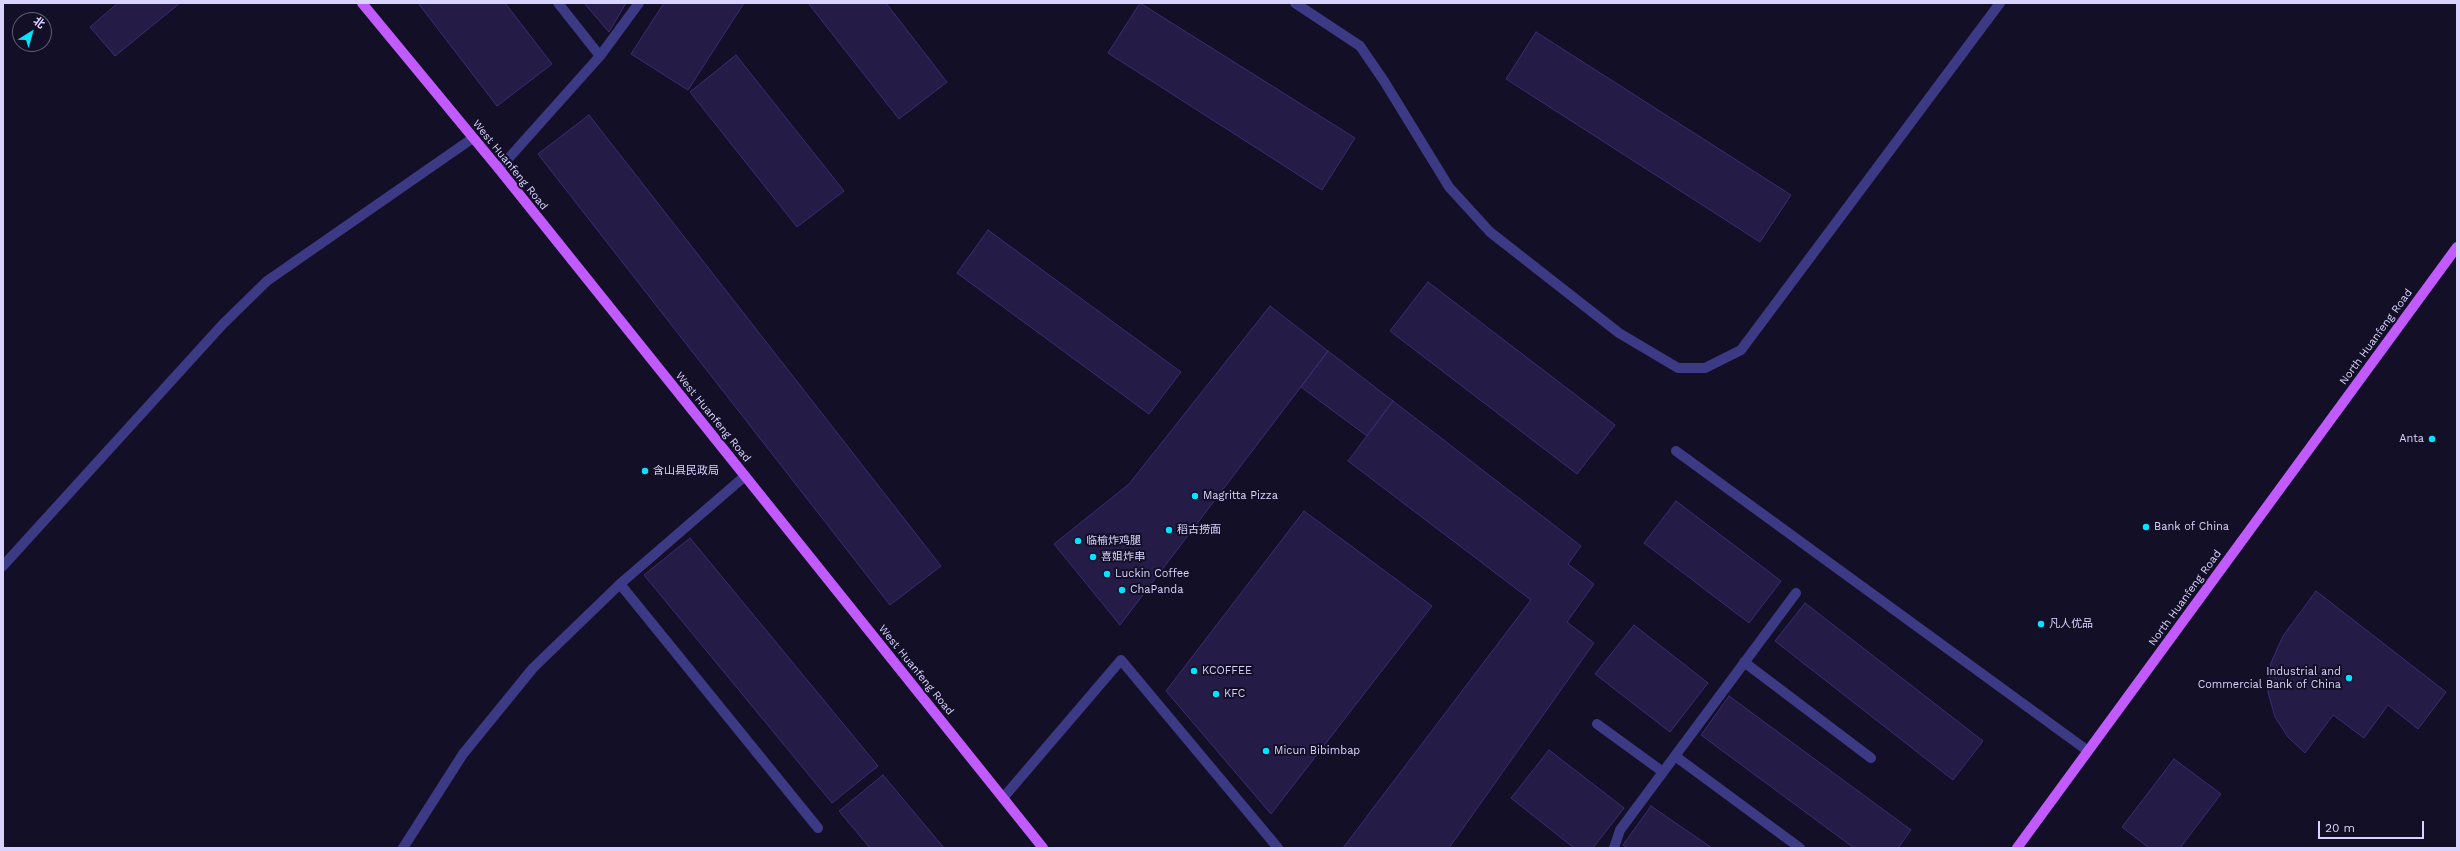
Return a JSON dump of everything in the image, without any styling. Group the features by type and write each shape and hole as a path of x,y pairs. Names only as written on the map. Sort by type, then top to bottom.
{"main road":[{"name":"West Huanfeng Road","path":"362,3 499,169 1044,848"},
{"name":"North Huanfeng Road","path":"2017,848 2457,247"}],"street":[{"path":"558,3 600,56"},
{"path":"499,169 600,56 639,3"},
{"path":"1295,3 1360,46 1384,81 1449,187 1490,232 1619,333 1678,368 1705,368 1741,350 2000,3"},
{"path":"3,566 223,324 267,282 473,138"},
{"path":"1676,451 2088,751"},
{"path":"403,848 463,754 533,668 620,584 745,476"},
{"path":"620,584 818,828"},
{"path":"1614,848 1620,830 1796,593"},
{"path":"1003,798 1121,660 1278,848"},
{"path":"1744,662 1871,758"},
{"path":"1597,724 1662,772"},
{"path":"1675,756 1800,848"}],"building":[{"path":"118,3 180,3 115,56 90,27"},
{"path":"418,3 505,3 552,64 497,106"},
{"path":"584,3 626,3 609,32"},
{"path":"664,3 744,3 688,90 631,54"},
{"path":"808,3 886,3 947,82 899,119"},
{"path":"1140,3 1355,138 1322,190 1108,53"},
{"path":"1536,32 1791,195 1760,242 1506,79"},
{"path":"736,55 844,191 797,227 690,92"},
{"path":"589,115 941,566 890,605 538,154"},
{"path":"988,230 1181,372 1149,414 957,273"},
{"path":"1428,282 1615,425 1577,474 1390,331"},
{"path":"1270,306 1328,351 1120,625 1054,544 1129,484"},
{"path":"1328,351 1393,401 1367,436 1301,387"},
{"path":"1393,401 1581,546 1568,564 1594,584 1567,622 1594,643 1449,848 1343,848 1531,600 1348,461"},
{"path":"1676,501 1781,581 1749,623 1644,543"},
{"path":"1304,511 1432,606 1271,814 1166,691"},
{"path":"690,538 878,766 832,803 644,575"},
{"name":"Industrial and Commercial Bank of China","path":"2316,591 2446,692 2418,729 2388,705 2364,738 2333,715 2305,753 2288,737 2275,717 2268,692 2270,665 2283,636"},
{"path":"1805,603 1983,741 1953,780 1775,641"},
{"path":"1634,625 1708,683 1670,732 1595,674"},
{"path":"1729,696 1911,830 1898,848 1854,848 1701,735"},
{"path":"1549,750 1624,808 1593,848 1574,848 1511,798"},
{"path":"2174,759 2221,794 2180,848 2149,848 2122,827"},
{"path":"883,775 944,848 870,848 839,811"},
{"path":"1651,806 1712,848 1627,848 1623,845"}],"place":[{"name":"Anta","path":"2432,439"},
{"name":"含山县民政局","path":"645,471"},
{"name":"Magritta Pizza","path":"1195,496"},
{"name":"Bank of China","path":"2146,527"},
{"name":"稻古捞面","path":"1169,530"},
{"name":"临榆炸鸡腿","path":"1078,541"},
{"name":"喜姐炸串","path":"1093,557"},
{"name":"Luckin Coffee","path":"1107,574"},
{"name":"ChaPanda","path":"1122,590"},
{"name":"凡人优品","path":"2041,624"},
{"name":"KCOFFEE","path":"1194,671"},
{"name":"Industrial and Commercial Bank of China","path":"2349,678"},
{"name":"KFC","path":"1216,694"},
{"name":"Micun Bibimbap","path":"1266,751"}]}
